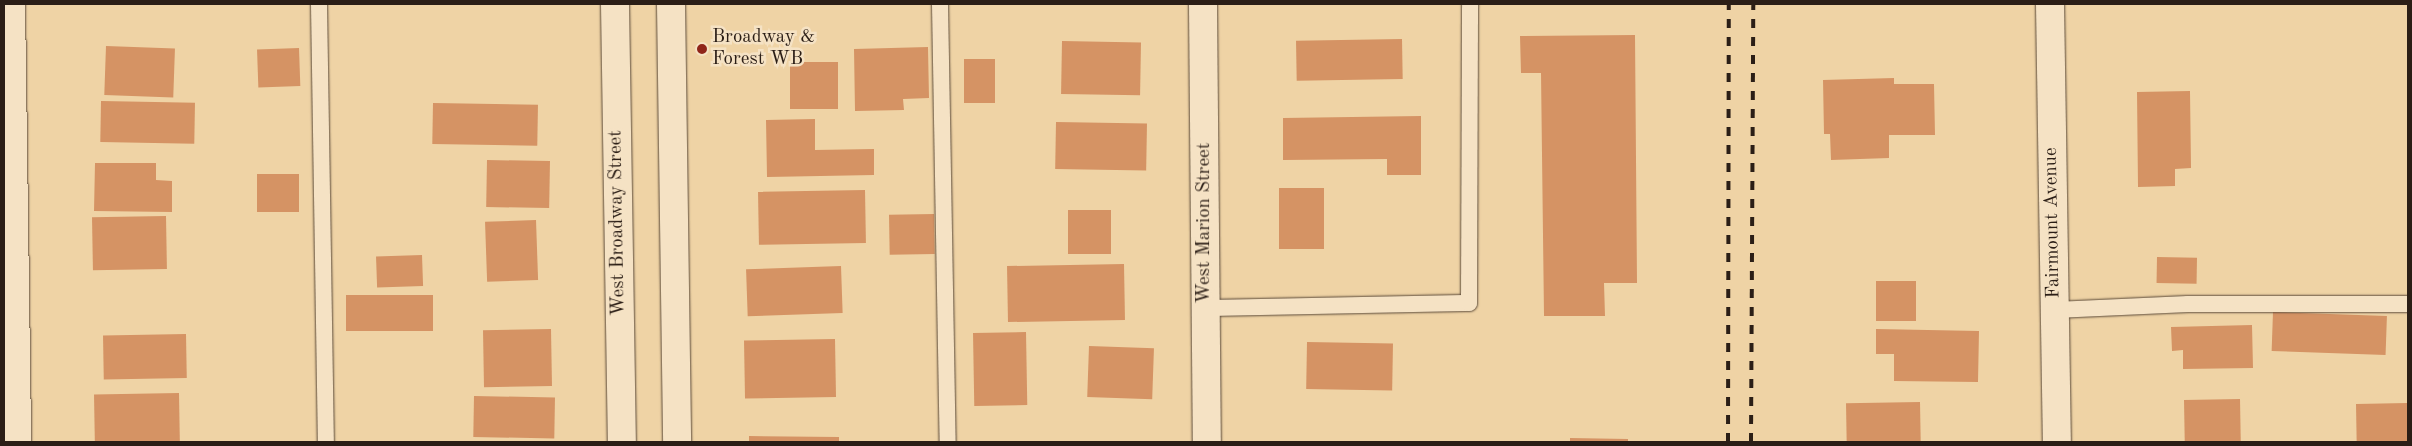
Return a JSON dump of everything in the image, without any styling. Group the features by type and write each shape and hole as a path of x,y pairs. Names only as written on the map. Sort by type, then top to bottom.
{"street":[{"path":"11,4 17,442"},
{"name":"West Broadway Street","path":"614,4 622,442"},
{"path":"671,4 677,442"},
{"name":"West Marion Street","path":"1203,4 1207,442"},
{"name":"Fairmount Avenue","path":"2050,4 2057,442"}],"lane":[{"path":"319,4 326,442"},
{"path":"940,4 948,442"},
{"path":"1205,308 1469,303 1470,4"},
{"path":"2055,310 2188,304 2408,304"}],"building":[{"path":"1635,35 1637,283 1604,283 1605,316 1544,316 1541,73 1521,73 1520,36"},
{"path":"1402,39 1403,79 1297,81 1296,41"},
{"path":"1062,41 1141,42 1140,95 1061,94"},
{"path":"106,46 175,48 173,97 104,95"},
{"path":"928,47 929,98 903,99 904,110 855,111 854,49"},
{"path":"299,48 300,86 258,87 257,49"},
{"path":"964,59 995,59 995,103 964,103"},
{"path":"790,62 838,62 838,109 790,109"},
{"path":"1894,78 1894,84 1934,84 1935,135 1889,135 1889,158 1831,160 1830,134 1824,134 1823,80"},
{"path":"2190,91 2191,168 2175,169 2175,186 2138,187 2137,92"},
{"path":"101,101 195,103 194,144 100,142"},
{"path":"433,103 538,105 537,146 432,144"},
{"path":"1421,116 1421,175 1387,175 1387,159 1283,160 1283,118"},
{"path":"815,119 815,150 874,149 874,175 767,177 766,120"},
{"path":"1056,122 1147,124 1146,171 1055,169"},
{"path":"487,160 550,161 549,208 486,207"},
{"path":"95,163 156,163 156,180 172,181 172,212 94,211"},
{"path":"257,174 299,174 299,212 257,212"},
{"path":"1279,188 1324,188 1324,249 1279,249"},
{"path":"865,190 866,243 759,245 758,192"},
{"path":"1068,210 1111,210 1111,254 1068,254"},
{"path":"934,214 935,254 890,255 889,215"},
{"path":"166,216 167,269 93,270 92,217"},
{"path":"536,220 538,280 487,282 485,222"},
{"path":"422,255 423,286 377,288 376,257"},
{"path":"2157,257 2197,258 2197,284 2157,283"},
{"path":"1124,264 1125,320 1008,322 1007,266"},
{"path":"841,266 843,313 748,316 746,269"},
{"path":"1876,281 1916,281 1916,321 1876,321"},
{"path":"346,295 433,295 433,331 346,331"},
{"path":"2273,312 2387,316 2386,355 2272,351"},
{"path":"2252,325 2253,368 2183,369 2183,350 2172,351 2171,327"},
{"path":"551,329 552,386 484,387 483,330"},
{"path":"1876,329 1979,331 1978,382 1894,381 1894,354 1876,354"},
{"path":"1026,332 1027,405 974,406 973,333"},
{"path":"186,334 187,378 104,379 103,335"},
{"path":"835,339 836,397 745,399 744,341"},
{"path":"1307,342 1393,344 1392,390 1306,389"},
{"path":"1089,346 1154,348 1152,399 1087,397"},
{"path":"179,393 180,441 95,442 94,394"},
{"path":"474,396 555,397 554,438 473,437"},
{"path":"2240,399 2241,442 2185,442 2184,400"},
{"path":"1920,402 1921,442 1847,442 1846,403"},
{"path":"2407,403 2408,442 2357,442 2356,404"},
{"path":"749,436 839,437 839,442 749,442"},
{"path":"1570,438 1628,439 1628,442 1570,442"}],"railway":[{"path":"1728,442 1729,4"},
{"path":"1751,442 1753,4"}],"place":[{"name":"Broadway & Forest WB","path":"702,49"}]}
